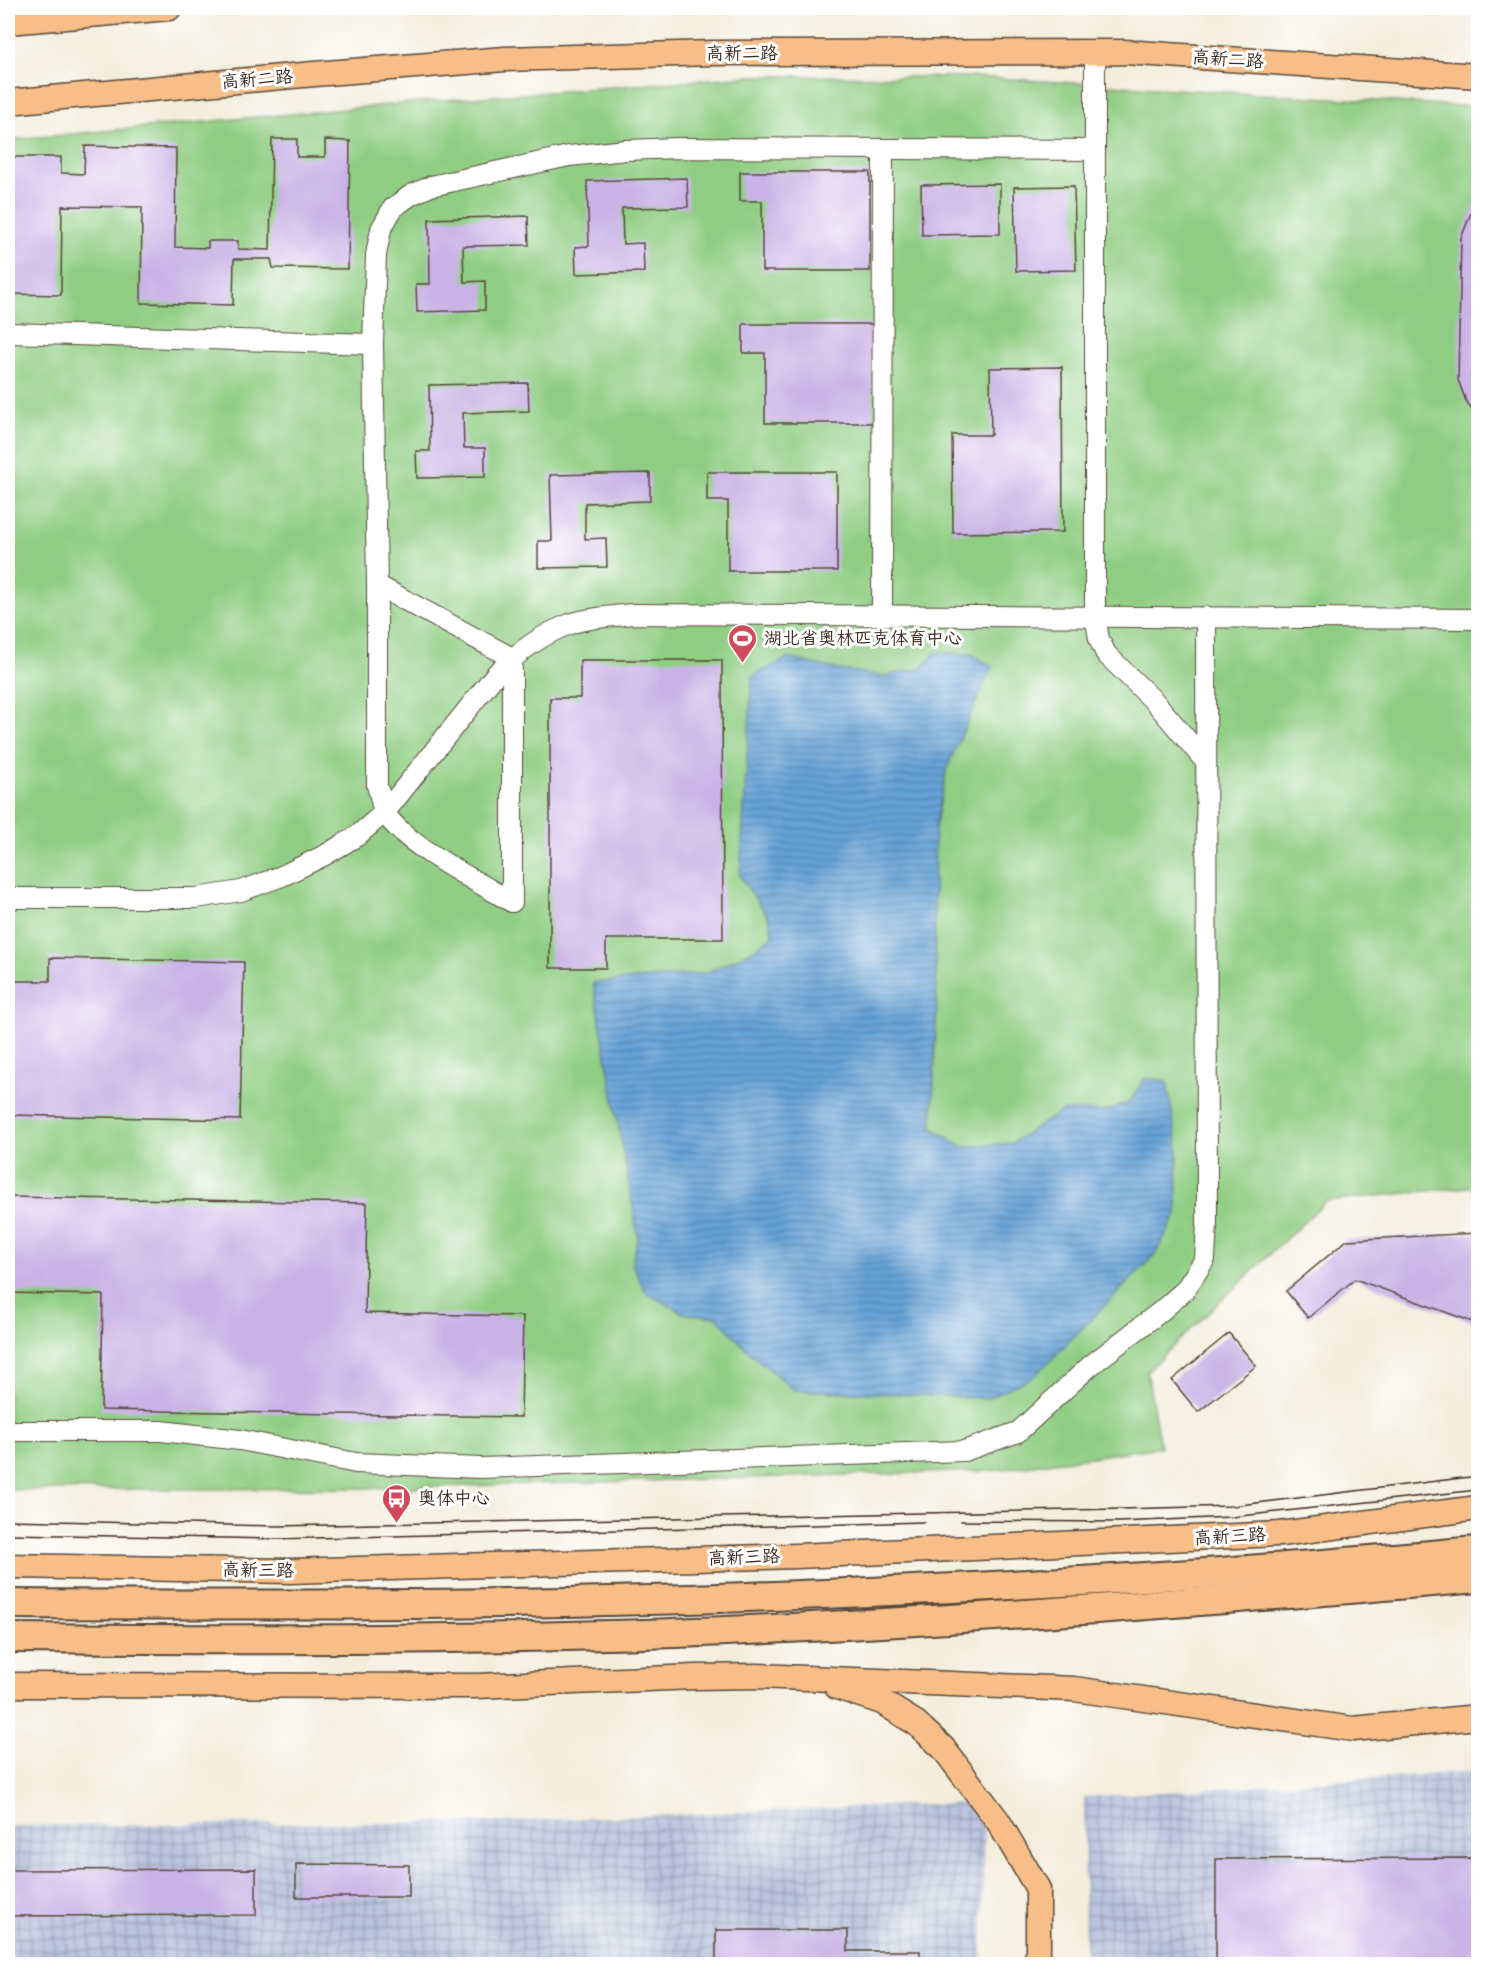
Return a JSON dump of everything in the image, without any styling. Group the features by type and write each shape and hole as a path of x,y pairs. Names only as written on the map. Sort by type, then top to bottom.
{"highway":[{"name":"高新三路","path":"8,1604 274,1605 743,1597 956,1588 1211,1573 1479,1551"},
{"path":"8,1638 276,1640 746,1630 1189,1602 1479,1578"}],"main road":[{"path":"8,22 169,8"},
{"name":"高新二路","path":"8,102 505,59 712,53 1124,52 1479,76"},
{"name":"高新三路","path":"8,1566 289,1571 798,1556 1280,1534 1479,1508"},
{"path":"8,1686 476,1686 695,1677 813,1678 1074,1689 1353,1729 1479,1717"},
{"path":"813,1678 882,1702 916,1723 943,1748 998,1821 1038,1889 1038,1965"}],"street":[{"path":"1095,52 1095,616 1099,639 1106,654 1156,703 1204,761"},
{"path":"512,658 512,902 441,860 403,832 385,812 377,786 374,344 376,255 381,229 393,208 411,195 431,186 568,156 626,150 678,148 1094,150"},
{"path":"882,615 883,149"},
{"path":"8,333 374,344"},
{"path":"377,585 512,658"},
{"path":"8,898 196,898 241,891 282,876 325,855 357,836 385,812 496,674 512,658 538,640 571,623 631,614 1479,619"},
{"path":"8,1431 161,1431 240,1440 356,1463 481,1468 964,1451 1018,1432 1090,1366 1185,1290 1205,1259 1207,1213 1204,761 1206,617"}],"shaded area":[{"path":"1478,1771 1478,1964 1085,1964 1084,1797"},
{"path":"984,1802 982,1964 8,1964 8,1826 496,1822"}],"green space":[{"name":"湖北省奥林匹克体育中心","path":"751,76 975,77 1478,107 1478,1186 1326,1201 1147,1371 1160,1447 990,1471 393,1488 8,1490 8,140 420,102"}],"water":[{"path":"936,652 971,654 992,666 947,768 935,829 934,912 937,1002 932,1128 963,1147 1012,1143 1062,1111 1106,1111 1130,1102 1145,1078 1167,1081 1178,1148 1177,1214 1155,1255 1035,1376 988,1398 794,1390 749,1352 717,1317 685,1314 646,1293 632,1264 638,1236 593,983 706,973 748,953 773,936 769,918 740,876 752,676 788,658 840,670 884,676 923,668"}],"building":[{"path":"272,139 297,139 297,157 325,157 325,140 350,141 348,269 273,268 271,259 234,259 233,305 141,303 142,207 62,206 61,295 10,294 12,157 61,157 61,173 84,174 85,146 176,148 175,247 208,248 208,241 238,241 238,249 270,250"},
{"path":"740,172 870,172 870,271 762,271 762,201 740,201"},
{"path":"687,178 688,207 622,208 623,244 643,243 644,272 576,274 575,247 589,246 587,181"},
{"path":"1000,184 1000,234 922,235 921,185"},
{"path":"1074,186 1076,270 1016,271 1014,187"},
{"path":"1478,202 1478,417 1466,401 1458,380 1461,238 1474,206"},
{"path":"528,216 529,245 463,246 464,282 485,281 485,310 417,312 416,284 430,284 429,219"},
{"path":"743,324 873,324 873,423 765,423 765,353 743,353"},
{"path":"1062,367 1063,532 953,533 952,435 991,435 990,368"},
{"path":"528,383 529,411 463,413 464,448 485,448 485,477 417,478 416,451 430,451 429,385"},
{"path":"707,472 837,472 837,571 728,571 728,501 707,501"},
{"path":"650,473 650,501 585,503 585,539 606,538 607,567 538,568 538,541 552,541 550,475"},
{"path":"580,660 722,660 723,939 606,939 606,968 550,968 550,698 580,698"},
{"path":"50,958 244,962 240,1120 8,1115 8,981 50,981"},
{"path":"8,1197 367,1203 365,1313 523,1316 521,1417 101,1410 103,1295 8,1293"},
{"path":"1478,1233 1478,1324 1355,1279 1308,1318 1286,1291 1347,1240"},
{"path":"1229,1333 1256,1366 1198,1412 1172,1380"},
{"path":"1478,1858 1478,1964 1216,1964 1216,1859"},
{"path":"296,1864 409,1865 409,1897 296,1897"},
{"path":"256,1869 256,1915 8,1916 8,1870"},
{"path":"716,1930 848,1930 848,1951 920,1951 920,1964 716,1962"}],"tram line":[{"path":"8,1520 275,1526 1232,1506 1478,1476"},
{"path":"961,1521 1119,1522 1232,1517 1478,1490"},
{"path":"8,1534 277,1539 925,1522"}],"place":[{"name":"湖北省奥林匹克体育中心","path":"743,664"},
{"name":"奥体中心","path":"397,1524"}]}
